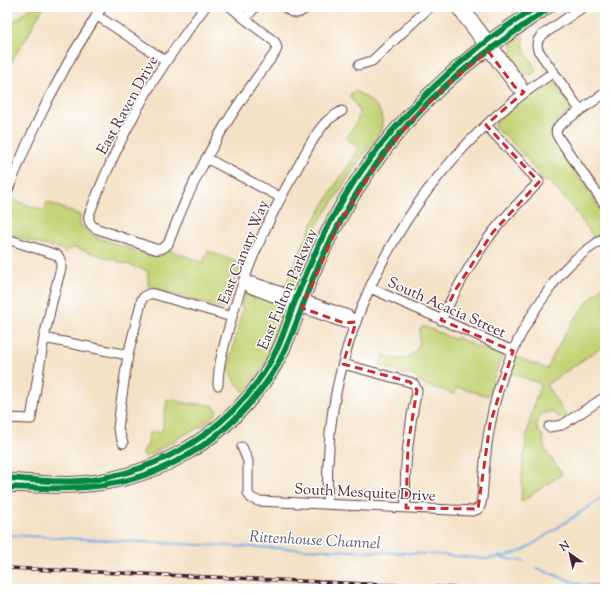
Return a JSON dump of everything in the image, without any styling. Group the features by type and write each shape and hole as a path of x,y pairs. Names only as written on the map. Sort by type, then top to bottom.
{"street":[{"path":"7,192 27,144 48,100 71,57 102,7"},
{"name":"East Raven Drive","path":"205,7 166,61 133,117 114,154 89,215 88,219 90,223 95,228 155,249 160,250 164,248 168,244 182,209 206,158"},
{"path":"231,7 273,40 277,48 275,53 238,104 206,158 280,198"},
{"path":"245,19 255,7"},
{"path":"285,7 293,13 302,11 306,7"},
{"path":"359,66 372,62 430,7"},
{"path":"455,7 521,82 524,92"},
{"path":"464,7 488,45"},
{"name":"East Fulton Parkway","path":"7,478 52,481 97,479 133,470 172,455 189,445 218,423 242,401 261,376 276,350 334,234 359,191 376,166 409,123 431,100 488,45 536,7"},
{"name":"East Fulton Parkway","path":"488,45 551,7"},
{"path":"580,110 538,50 537,44 538,39 541,36 583,7"},
{"path":"96,15 166,61"},
{"path":"327,504 327,469 330,432 335,399 343,364 356,322 370,288 391,246 420,200 453,158 486,125 524,92 554,72"},
{"path":"603,199 558,137 556,131 561,124 605,93"},
{"name":"East Canary Way","path":"218,385 219,369 232,317 243,281 264,230 280,198 316,136 328,121 342,111"},
{"path":"441,320 456,289 493,232 515,206 539,182 486,125"},
{"path":"513,351 540,301 557,278 568,265 605,237"},
{"path":"7,239 52,253 57,255 61,260 61,268 44,338 31,419 7,418"},
{"path":"243,281 253,282 299,303 348,315 356,322"},
{"name":"South Acacia Street","path":"370,288 513,351"},
{"path":"123,443 118,429 120,402 128,355 142,299 147,294 154,294 232,317"},
{"name":"East Fulton Parkway","path":"7,487 66,489 125,482 147,475 185,457 231,424 263,387 283,356 299,303"},
{"path":"44,338 128,355"},
{"name":"South Mesquite Drive","path":"242,447 248,461 248,493 252,498 258,501 473,511 478,509 481,505 485,455 490,424 497,394 513,351"},
{"path":"343,364 410,382 414,384 418,390 412,414 408,445 405,477 406,508"},
{"path":"549,427 562,425 605,397"}],"highlighted area":[{"path":"488,51 515,87 524,92 486,125 539,182 493,232 456,289 441,320 513,351 490,424 478,509 406,508 408,445 417,390 410,382 343,364 356,322 344,323 302,308 337,227 376,165 409,123 452,80"}],"green space":[{"path":"31,7 44,7 14,57 7,72 7,26"},
{"path":"523,35 525,52 536,70 532,75 522,74 509,56 513,50 511,43"},
{"path":"549,80 552,80 555,83 571,107 569,112 552,128 551,132 553,139 605,215 605,232 595,239 574,209 550,182 542,181 540,175 532,167 529,161 504,134 499,132 495,127 496,121 519,101"},
{"path":"355,91 372,102 381,113 381,130 314,229 299,261 295,285 292,288 284,287 314,221 359,150 346,138 356,123 359,113 355,103 350,98 351,93"},
{"path":"11,199 44,211 47,202 80,215 80,223 83,228 93,236 151,256 160,256 169,250 203,263 208,251 241,264 226,307 223,309 159,290 153,286 148,286 148,271 74,247 65,253 62,249 7,234 7,203"},
{"path":"605,284 605,345 546,385 567,417 563,419 553,413 546,412 537,421 538,431 543,437 545,448 562,474 521,502 522,471 528,428 541,384 511,373 517,357 547,369 558,346 579,313"},
{"path":"251,292 285,305 288,310 281,333 259,374 244,392 230,373 229,365 243,308 241,307 244,298 243,295"},
{"path":"423,326 454,339 456,337 479,348 497,352 502,356 488,396 457,387 455,394 422,384 412,375 402,374 399,371 379,366 383,354 399,359 410,356 418,347 420,328"},
{"path":"172,399 184,403 212,405 218,411 200,427 145,457 143,452 147,445 149,433 162,431 167,401"}],"waterway":[{"name":"Rittenhouse Channel","path":"7,535 201,545 430,554 486,559 511,555 524,550 605,496"},
{"path":"501,558 524,561"},
{"path":"536,568 582,585 605,585"}],"railway":[{"path":"7,568 479,589"}],"cycle path":[{"path":"7,478 76,481 98,479 126,473 179,451 203,435 225,417 245,397 263,374 283,336 294,302 323,236 346,194 383,142 398,124 447,74 489,39 536,7"},
{"path":"7,487 80,488 126,481 148,474 188,455 207,443 224,429 255,397 277,366 291,336 313,278 330,242 355,196 383,155 419,112 445,86 493,47 551,7"}]}
